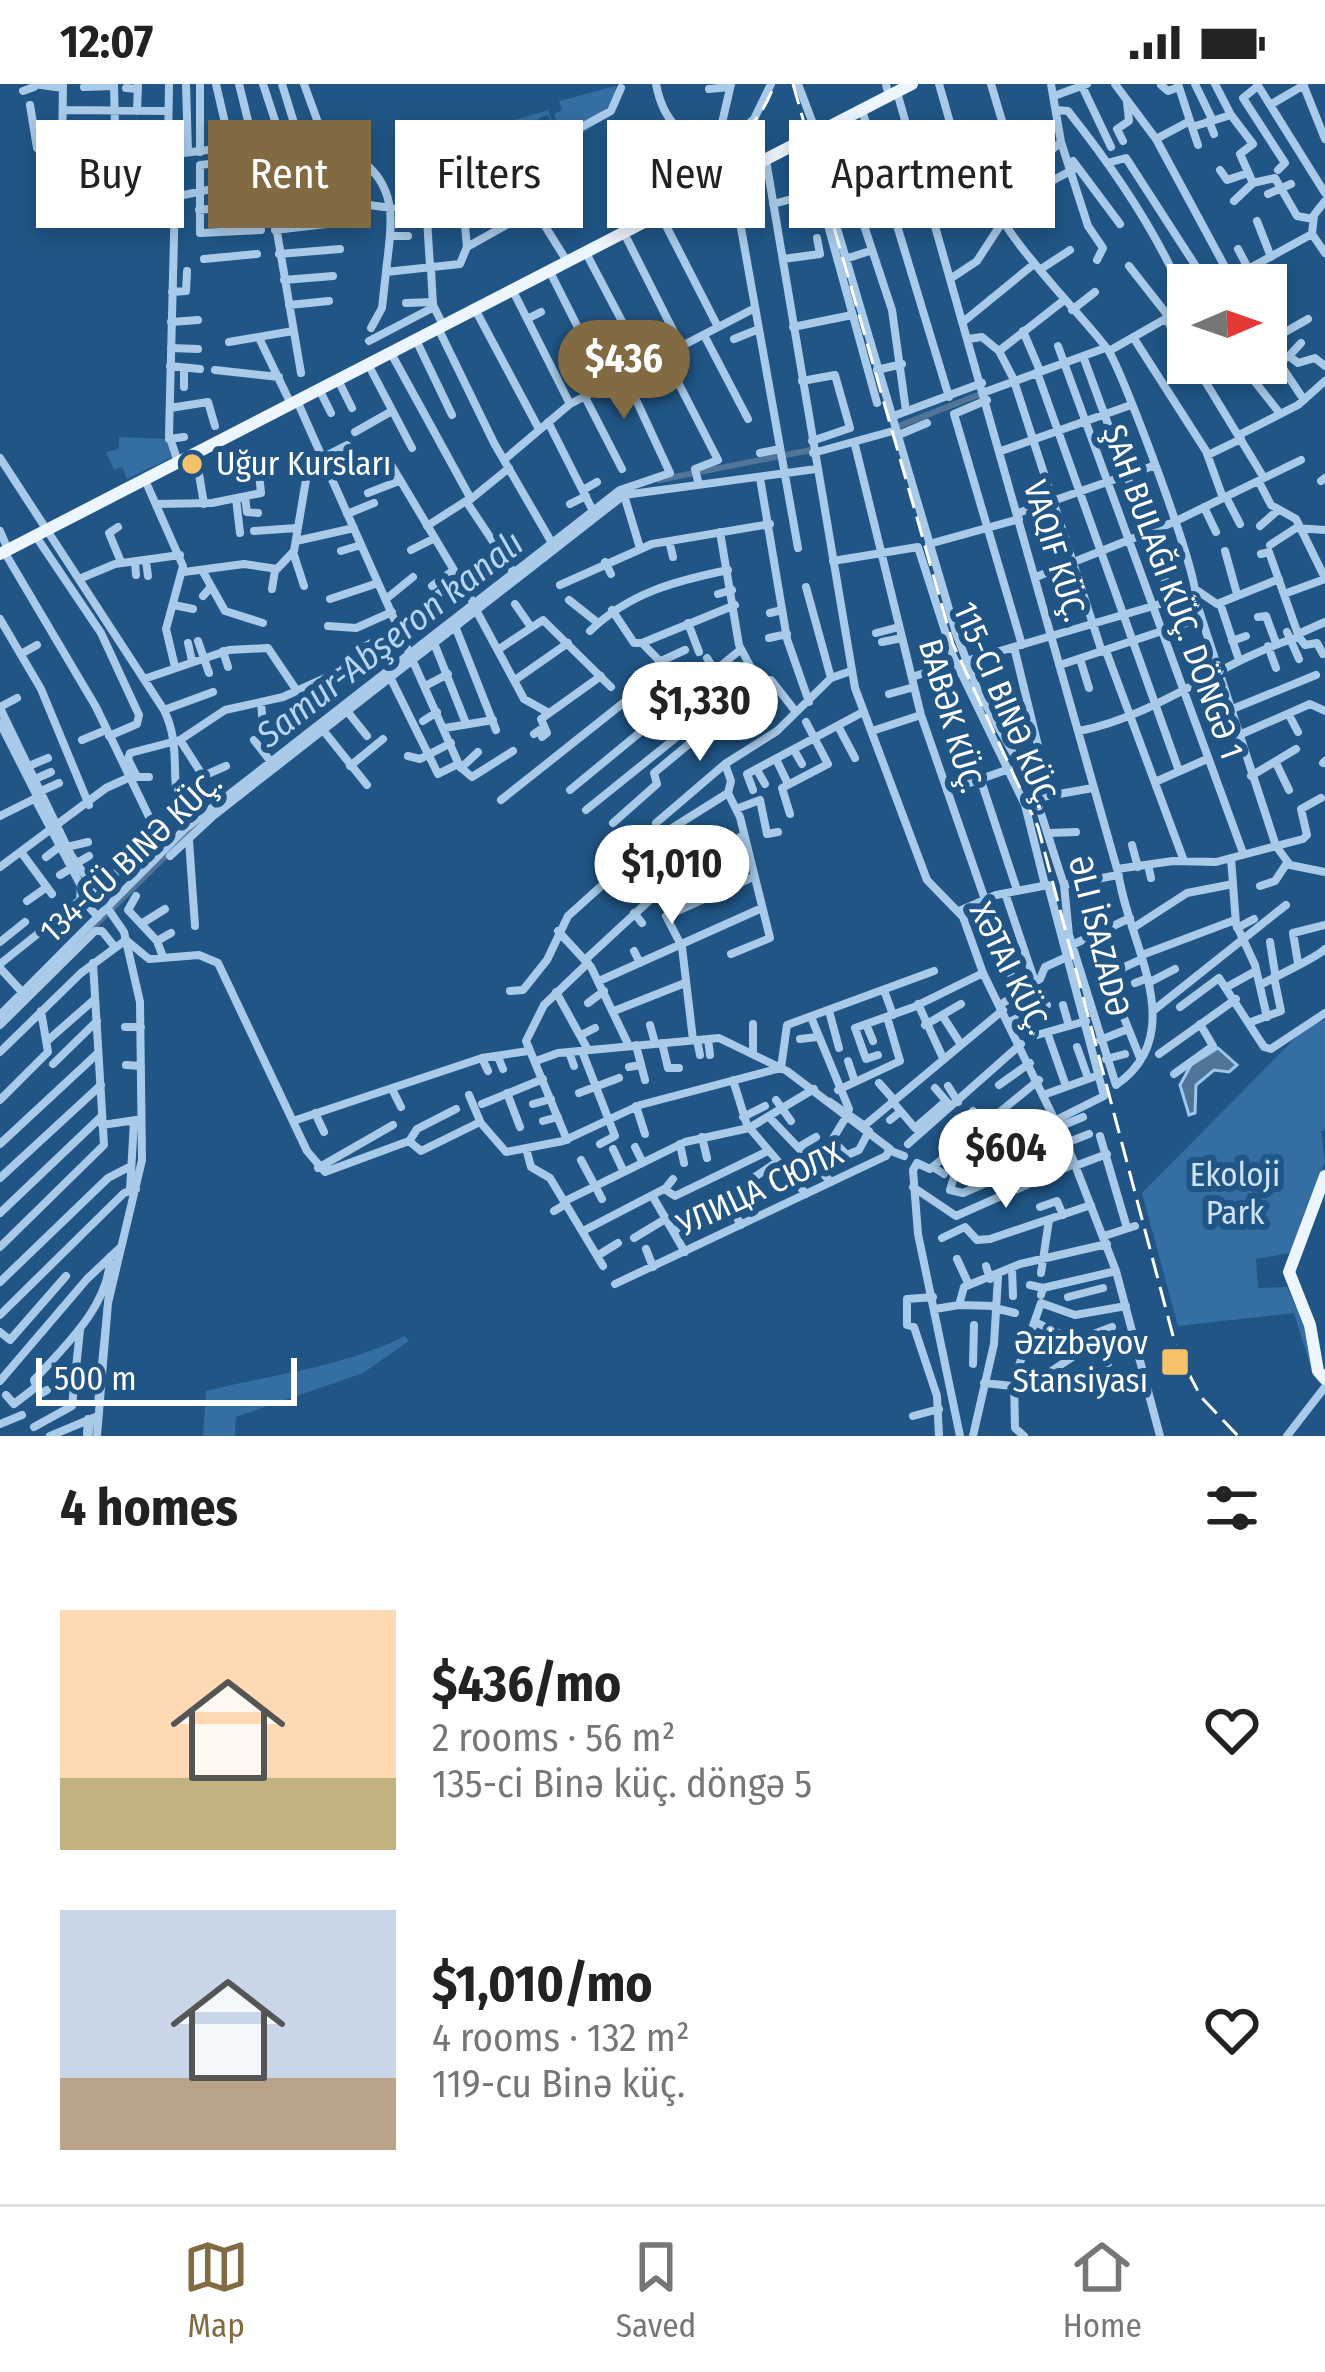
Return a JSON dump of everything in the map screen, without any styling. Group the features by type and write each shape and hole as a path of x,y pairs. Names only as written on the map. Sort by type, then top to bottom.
{"main road":[{"path":"835,120 892,87 912,84"},
{"path":"842,120 892,87"},
{"path":"765,158 789,145"},
{"path":"765,158 789,147"},
{"path":"3,550 629,228"},
{"path":"38,531 196,456 633,228"},
{"path":"1323,1379 1310,1325 1289,1272 1325,1176"}],"street":[{"path":"169,84 169,120"},
{"path":"185,84 188,152"},
{"path":"200,84 200,152"},
{"path":"216,84 227,120"},
{"path":"239,84 250,120"},
{"path":"263,84 275,120"},
{"path":"282,84 293,120"},
{"path":"304,84 317,120"},
{"path":"656,84 664,115 670,120"},
{"path":"747,120 761,107 771,84"},
{"path":"798,84 812,120"},
{"path":"939,84 949,120"},
{"path":"991,84 1002,120"},
{"path":"1051,84 1061,142 1073,165 1088,226 1103,248 1096,260"},
{"path":"1115,84 1156,140 1217,264"},
{"path":"1195,84 1214,134"},
{"path":"1215,84 1253,144"},
{"path":"1270,105 1303,84 1325,139"},
{"path":"84,87 114,85 112,120"},
{"path":"709,89 730,85 725,120"},
{"path":"1054,96 1084,85 1111,147"},
{"path":"1161,85 1168,91 1178,85 1198,145"},
{"path":"1278,170 1286,165 1243,98 1257,85 1325,197 1313,219 1312,234 1325,253"},
{"path":"23,91 63,86 63,120"},
{"path":"126,88 138,86 137,111"},
{"name":"VAQIF KÜÇ.","path":"892,87 1055,635 1154,1010"},
{"path":"583,126 611,111 620,88"},
{"path":"749,102 761,107"},
{"path":"1123,141 1118,129 1129,122 1127,102"},
{"path":"29,105 36,147"},
{"path":"862,109 949,397"},
{"path":"63,110 86,114 168,111"},
{"path":"1057,110 1070,113 1108,164 1168,264"},
{"path":"1156,140 1191,124 1231,115"},
{"path":"1250,178 1240,154 1279,120"},
{"path":"1055,147 1061,142"},
{"path":"184,152 208,151"},
{"path":"1088,176 1121,157 1127,160 1194,264"},
{"name":"XƏTAI KÜÇ.","path":"765,158 851,671 863,712 927,880 959,911 982,973 1046,1094 1067,1145 1116,1271 1160,1436"},
{"path":"208,165 200,166 200,233 262,230"},
{"path":"1073,165 1088,176 1120,224"},
{"path":"1055,177 1073,165"},
{"path":"371,170 392,208 386,272 371,328"},
{"path":"1220,170 1227,180 1274,177 1286,186 1297,216 1313,219"},
{"path":"1234,201 1250,178"},
{"path":"1268,194 1286,186"},
{"path":"184,196 208,192"},
{"path":"1191,204 1207,198"},
{"path":"773,204 789,200"},
{"path":"371,205 392,208"},
{"path":"199,210 208,209"},
{"path":"1257,220 1271,257"},
{"path":"173,228 169,439 178,462"},
{"path":"292,228 275,230 301,373"},
{"path":"428,228 433,305 451,352 552,543"},
{"path":"386,272 459,264 467,247 466,228"},
{"path":"467,247 501,228"},
{"path":"546,228 566,261"},
{"path":"667,228 718,327"},
{"path":"741,228 798,548"},
{"path":"823,228 877,403"},
{"path":"836,228 966,661 1013,753"},
{"path":"864,228 892,310 906,411"},
{"path":"950,279 973,265 991,228"},
{"path":"1012,228 1063,301 1107,350 1131,405 1189,557 1201,618 1276,846 1287,863 1325,872"},
{"path":"624,233 681,346"},
{"path":"210,234 208,258 256,254"},
{"path":"1256,264 1312,234"},
{"path":"390,236 408,236"},
{"path":"817,238 826,247"},
{"path":"783,259 817,255 826,247"},
{"path":"279,254 340,249"},
{"path":"1238,249 1246,264"},
{"path":"845,259 871,250"},
{"path":"963,322 1038,267 1070,250"},
{"path":"586,253 645,365"},
{"path":"973,265 979,274"},
{"path":"891,417 949,397 984,392 1107,350 1167,318 1129,266"},
{"path":"172,292 186,291 187,271"},
{"path":"550,272 607,385"},
{"path":"284,280 333,276"},
{"path":"513,291 570,404"},
{"path":"1072,310 1095,292"},
{"path":"289,304 328,301"},
{"path":"999,351 1063,301"},
{"path":"406,303 433,305"},
{"path":"369,340 433,305"},
{"path":"427,526 468,500 538,429 570,404 755,308"},
{"path":"476,311 538,429"},
{"path":"527,319 541,312"},
{"path":"793,327 852,315"},
{"path":"1287,331 1308,319"},
{"path":"171,322 195,320 193,332"},
{"path":"734,338 759,329"},
{"path":"229,342 293,331"},
{"path":"1022,331 1179,771"},
{"path":"704,334 748,419"},
{"path":"968,339 982,338 999,351 1014,381 1091,622 1184,861"},
{"path":"1126,339 1208,455 1240,524"},
{"path":"260,340 323,461 460,766 472,777 513,751"},
{"path":"417,342 452,415"},
{"path":"1301,344 1289,356 1296,363 1318,358 1325,366"},
{"path":"1058,346 1243,854"},
{"path":"171,348 198,349"},
{"path":"578,360 605,348"},
{"path":"392,355 468,500 514,573"},
{"path":"664,356 718,462 696,476"},
{"path":"1083,356 1172,599"},
{"path":"877,370 902,364"},
{"path":"369,366 412,448"},
{"path":"170,367 200,369"},
{"path":"184,368 184,387"},
{"path":"215,370 279,377"},
{"path":"802,381 835,375 850,428 812,447"},
{"path":"625,376 630,397 647,419 636,424"},
{"path":"1287,376 1304,400"},
{"path":"1208,455 1304,400 1325,381"},
{"path":"339,382 352,408"},
{"path":"1208,384 1278,510 1294,517 1325,578 1284,594"},
{"path":"1257,384 1278,411"},
{"path":"320,392 332,412"},
{"path":"984,392 954,412 1018,646 1050,795 1093,788"},
{"path":"585,397 622,469"},
{"path":"169,408 191,410 210,398 215,426"},
{"path":"1001,451 1131,405"},
{"path":"356,432 392,411"},
{"name":"134-CÜ BINƏ KÜÇ.","path":"0,1015 186,832 271,762 593,511 643,479 670,471 647,419"},
{"path":"548,422 593,511"},
{"path":"812,447 856,445 927,423"},
{"path":"438,440 451,433"},
{"path":"169,439 184,436"},
{"path":"272,590 275,570 293,552 306,476 348,445 355,456"},
{"name":"BABƏK KÜÇ.","path":"856,445 921,715 1018,995"},
{"path":"760,453 781,453"},
{"path":"196,456 204,504"},
{"path":"0,458 101,633 139,715 136,724 82,740"},
{"path":"1036,577 1176,521 1301,460"},
{"path":"306,466 323,461"},
{"path":"390,463 526,700 537,701 549,713"},
{"path":"929,544 986,528 1153,466"},
{"path":"170,856 186,832 624,495 696,476 760,478 816,469"},
{"path":"155,504 240,498 262,491 259,473"},
{"path":"760,478 787,634 809,702"},
{"path":"145,480 184,572 166,635 175,667"},
{"path":"368,493 399,481"},
{"path":"570,505 597,482"},
{"path":"624,495 640,548"},
{"path":"240,498 247,512 258,513"},
{"path":"240,498 240,533"},
{"path":"347,514 374,503"},
{"path":"1204,507 1216,532"},
{"path":"1260,526 1278,510"},
{"path":"560,585 640,548 770,524"},
{"path":"118,527 109,533 121,562"},
{"path":"254,531 297,528"},
{"path":"296,541 354,528"},
{"path":"1270,544 1299,528 1325,530"},
{"path":"0,531 3,550 107,733 154,831 98,892"},
{"path":"38,531 79,579 203,776 226,766"},
{"path":"720,532 740,650 760,685"},
{"path":"411,550 433,538"},
{"path":"669,541 673,557"},
{"path":"340,551 362,545"},
{"name":"115-CI BINƏ KÜÇ.","path":"879,555 916,546 960,672 1030,821 1100,1075"},
{"path":"1225,551 1238,595"},
{"path":"1261,554 1268,551 1279,579 1299,659"},
{"path":"293,552 304,586"},
{"path":"1189,557 1200,553"},
{"path":"79,579 121,562 180,555"},
{"path":"833,561 879,555"},
{"path":"1300,563 1314,557"},
{"path":"146,561 148,576"},
{"path":"135,562 136,574"},
{"path":"604,562 611,574"},
{"path":"184,572 244,563 275,570"},
{"path":"202,570 206,592 225,611 263,623"},
{"path":"590,631 612,610 672,583 728,570"},
{"path":"435,590 457,574"},
{"path":"386,599 413,577"},
{"path":"966,661 1196,593 1220,603 1279,579"},
{"path":"329,599 378,583"},
{"path":"806,587 832,678"},
{"path":"718,594 732,590"},
{"path":"149,777 137,777 128,755 177,740 225,710 340,671 365,645 399,628 428,600"},
{"path":"569,600 598,623"},
{"path":"1220,603 1238,657"},
{"path":"515,604 531,626"},
{"path":"174,605 194,609"},
{"path":"612,610 634,644 735,605"},
{"path":"770,613 782,610"},
{"path":"337,638 392,612"},
{"path":"1258,617 1266,616 1276,668"},
{"path":"1063,664 1201,618"},
{"path":"0,619 21,653 88,805"},
{"path":"499,649 543,620 611,687"},
{"path":"1079,731 1219,675 1238,657 1325,622"},
{"path":"112,628 127,623"},
{"path":"688,623 714,669"},
{"path":"328,626 352,628"},
{"path":"445,728 494,725 455,626"},
{"path":"876,632 899,627"},
{"path":"770,638 787,634"},
{"path":"1232,641 1246,636"},
{"path":"1293,636 1305,645 1318,644 1323,654"},
{"path":"883,642 902,638"},
{"path":"192,661 193,642 209,673"},
{"path":"434,643 471,727"},
{"path":"515,680 568,643"},
{"path":"642,643 688,690"},
{"path":"21,653 37,645"},
{"path":"144,680 228,648 268,648 295,688"},
{"path":"228,648 228,667"},
{"path":"501,800 686,650"},
{"path":"570,790 740,650"},
{"path":"1080,659 1089,688"},
{"path":"693,666 701,679"},
{"path":"889,694 937,669"},
{"path":"656,823 809,702 832,678 851,671"},
{"path":"945,678 960,672"},
{"path":"425,686 448,674"},
{"path":"638,674 648,683"},
{"path":"540,733 541,720 602,676"},
{"path":"1230,710 1316,676"},
{"path":"390,677 403,714 438,774 478,752"},
{"path":"613,823 657,784 655,773 760,685 771,680 796,712"},
{"path":"164,710 213,692"},
{"path":"17,698 0,707 39,796"},
{"path":"260,701 263,726"},
{"path":"1237,736 1312,704 1324,713"},
{"path":"346,711 367,736"},
{"path":"423,721 437,712"},
{"path":"753,790 746,776 863,712"},
{"path":"872,731 921,715"},
{"path":"1289,715 1298,732"},
{"path":"586,809 678,736 661,716"},
{"path":"8,721 74,866 84,906"},
{"path":"790,814 782,790 827,766 806,722"},
{"path":"838,726 855,758"},
{"path":"323,730 367,785"},
{"path":"350,766 383,739"},
{"path":"177,740 172,789 186,832 195,926"},
{"path":"254,740 271,762"},
{"path":"408,756 428,754 451,743"},
{"path":"1251,776 1296,749"},
{"path":"794,750 802,764"},
{"path":"29,766 49,758"},
{"path":"1155,782 1208,759"},
{"path":"776,760 788,784"},
{"path":"1276,763 1289,790"},
{"path":"510,991 520,992 545,963 558,931 657,838 728,793 731,783 725,764"},
{"path":"947,791 1009,769"},
{"path":"757,770 765,784"},
{"path":"35,779 51,772"},
{"path":"0,867 106,788 128,778"},
{"path":"981,781 1017,890"},
{"path":"0,817 59,783"},
{"path":"728,793 770,940 731,954"},
{"name":"ƏLI İSAZADƏ","path":"1050,795 1036,798 1072,908 1072,945 1114,1085 1140,1058"},
{"path":"1064,885 1143,866 1231,858 1306,837 1300,811 1321,798"},
{"path":"736,808 760,800 766,834 778,832"},
{"path":"1048,833 1076,832"},
{"path":"567,1140 536,1060 528,1051 527,1038 556,992 634,913 679,873 742,836"},
{"path":"657,838 679,873"},
{"path":"46,857 63,847 88,842"},
{"path":"1132,844 1151,878"},
{"path":"21,853 49,890 27,901"},
{"path":"60,874 89,856"},
{"path":"1231,858 1236,924 1267,1017"},
{"path":"1079,862 1084,882"},
{"path":"1260,886 1273,883 1287,863"},
{"path":"74,866 89,877 105,913 126,940 149,958 200,955 218,963 318,1168 329,1172 410,1141 417,1129 457,1109"},
{"path":"81,886 89,877"},
{"path":"715,878 720,890"},
{"path":"705,1055 685,983 682,947 667,915 754,878"},
{"path":"1072,945 1132,923 1180,893 1233,884"},
{"path":"959,911 1005,893 1045,885"},
{"path":"1005,893 1042,980"},
{"path":"136,896 128,908 157,941 163,957"},
{"path":"1263,904 1270,917"},
{"path":"1140,1058 1151,1042 1154,1010 1286,905"},
{"path":"84,906 105,913"},
{"path":"23,993 0,966 84,906"},
{"path":"598,981 762,908"},
{"path":"141,924 165,909"},
{"path":"634,913 642,923"},
{"path":"1140,1058 1108,973 1254,919"},
{"path":"0,942 25,922"},
{"path":"1298,963 1293,933 1325,925"},
{"path":"0,1024 95,931 102,931 114,946"},
{"path":"558,931 587,961 633,1045 645,1080"},
{"path":"157,941 171,933"},
{"path":"0,1052 92,963 126,940"},
{"path":"92,1435 105,1322 133,1190 138,1120 141,1027 126,940"},
{"path":"1251,1022 1281,1012 1270,942"},
{"path":"1260,985 1298,963 1316,959 1325,949"},
{"path":"634,952 640,962"},
{"path":"848,1114 832,1131 833,1142 849,1155 867,1126 893,1100 1001,1008 1042,980 1045,967 1069,956"},
{"path":"92,963 106,1159"},
{"path":"781,1068 785,1027 934,970"},
{"path":"1135,983 1175,970"},
{"path":"1228,987 1254,972"},
{"path":"878,1055 866,1059 854,1031 982,973"},
{"path":"1180,1007 1217,979 1228,987 1264,1047 1271,1049 1325,1013"},
{"path":"613,1011 685,983"},
{"path":"838,1090 901,1060 884,990"},
{"path":"588,1003 604,991"},
{"path":"556,992 581,1035 615,1136 600,1144"},
{"path":"47,1041 96,999"},
{"path":"1159,1054 1236,999"},
{"path":"918,1004 943,1058"},
{"path":"925,1025 961,1004"},
{"path":"1009,1022 1047,1005"},
{"path":"1063,1005 1069,1025"},
{"path":"0,1100 47,1054 40,1011"},
{"path":"829,1011 839,1048"},
{"path":"942,1015 960,1043"},
{"path":"811,1017 838,1090 867,1126"},
{"path":"53,1064 97,1021"},
{"path":"1036,1035 1086,1021"},
{"path":"650,1024 668,1068 679,1068"},
{"path":"753,1024 753,1054"},
{"path":"866,1024 873,1042"},
{"path":"1174,1074 1213,1046 1201,1024"},
{"path":"124,1027 141,1027"},
{"path":"581,1035 595,1028"},
{"path":"1100,1040 1128,1029"},
{"path":"1047,1031 1066,1086"},
{"path":"800,1039 817,1037"},
{"path":"536,1060 585,1050 699,1040 753,1054 781,1068 867,1126"},
{"path":"908,1144 1021,1044"},
{"path":"1077,1047 1088,1078"},
{"path":"293,1121 482,1058 528,1051"},
{"path":"569,1052 574,1066"},
{"path":"0,1144 100,1053"},
{"path":"1106,1059 1124,1054"},
{"path":"498,1057 503,1069"},
{"path":"482,1058 488,1072"},
{"path":"848,1061 854,1079"},
{"path":"1004,1105 998,1090 1030,1063"},
{"path":"126,1065 141,1066"},
{"path":"629,1067 641,1065"},
{"path":"469,1095 480,1122 504,1151 567,1140 636,1106 781,1068"},
{"path":"1004,1149 1011,1172 963,1193 950,1190 956,1170 1103,1099 1100,1075 1046,1094"},
{"path":"482,1104 543,1078"},
{"path":"579,1093 619,1078"},
{"path":"733,1080 749,1128 806,1194"},
{"path":"891,1151 926,1170 933,1167 1039,1080"},
{"path":"879,1083 916,1128 952,1104"},
{"path":"0,1178 101,1085"},
{"path":"948,1086 952,1104"},
{"path":"935,1088 952,1104"},
{"path":"392,1089 401,1107"},
{"path":"554,1211 642,1161 682,1143 749,1128 779,1105 814,1089"},
{"path":"507,1093 520,1127"},
{"path":"533,1104 551,1099"},
{"path":"779,1105 791,1121"},
{"path":"636,1106 645,1133"},
{"path":"743,1117 765,1106"},
{"path":"973,1111 983,1122"},
{"path":"890,1120 900,1112"},
{"path":"315,1113 323,1132"},
{"path":"543,1121 558,1117"},
{"path":"769,1117 831,1182"},
{"path":"1058,1124 1083,1117"},
{"path":"0,1214 102,1120 138,1120"},
{"path":"133,1190 131,1166 138,1120"},
{"path":"374,1122 379,1132"},
{"path":"410,1141 422,1151 480,1122"},
{"path":"318,1168 393,1125"},
{"path":"681,1126 684,1163"},
{"name":"УЛИЦА СЮЛХ","path":"616,1284 891,1151 867,1126"},
{"path":"959,1304 969,1285 1131,1227 1107,1154 1095,1135 1028,1163"},
{"path":"702,1137 707,1158"},
{"path":"799,1148 816,1137"},
{"path":"333,1144 339,1153"},
{"path":"0,1247 104,1145"},
{"path":"634,1147 642,1161"},
{"path":"526,1148 531,1167 549,1176 602,1266"},
{"path":"613,1149 624,1172"},
{"path":"665,1189 678,1195 768,1151"},
{"path":"910,1181 953,1216 1107,1154"},
{"path":"910,1159 910,1181 960,1436"},
{"path":"581,1160 602,1198"},
{"path":"674,1231 730,1203 778,1161"},
{"path":"0,1282 108,1178 131,1166"},
{"path":"933,1167 944,1174"},
{"path":"583,1232 653,1197 673,1179"},
{"path":"751,1180 758,1189"},
{"path":"0,1315 133,1190"},
{"path":"653,1197 686,1252"},
{"path":"1040,1207 1057,1201 1063,1215"},
{"path":"997,1202 1006,1209"},
{"path":"730,1203 741,1225"},
{"path":"941,1238 965,1227 984,1240 1091,1205"},
{"path":"634,1238 667,1218"},
{"path":"1041,1273 1048,1220"},
{"path":"597,1256 618,1244"},
{"path":"80,1330 34,1380 42,1389 14,1404 3,1397 0,1383 122,1247"},
{"path":"646,1249 653,1267"},
{"path":"34,1427 72,1406 80,1330 89,1303 108,1274 110,1258"},
{"path":"957,1259 969,1285"},
{"path":"973,1436 996,1337 994,1278 986,1266"},
{"path":"1012,1268 1013,1296"},
{"path":"1030,1285 1042,1291 1116,1271"},
{"path":"0,1332 10,1340 67,1276"},
{"path":"1068,1297 1101,1289 1095,1276"},
{"path":"933,1297 906,1302 907,1325 914,1328 931,1377 940,1436"},
{"path":"1024,1436 1016,1429 1014,1388 1044,1302 1075,1315 1126,1306"},
{"path":"921,1312 959,1304 1015,1313"},
{"path":"1035,1322 1076,1341 1080,1352"},
{"path":"973,1364 974,1325"},
{"path":"1076,1341 1108,1329 1108,1363"},
{"path":"974,1339 996,1337"},
{"path":"984,1383 1014,1388 1042,1380 1080,1352 1138,1345"},
{"path":"931,1377 946,1374"},
{"path":"1287,1436 1316,1398 1323,1379"},
{"path":"1316,1398 1323,1379"},
{"path":"913,1416 939,1409"},
{"path":"0,1424 22,1415"},
{"path":"52,1436 93,1417"}],"green space":[{"path":"616,86 614,105 583,123 556,120 554,114 562,110 559,101"},
{"path":"548,110 552,120 548,115 515,120"},
{"path":"119,437 166,439 173,457 127,479 122,467 114,470 106,452 119,449"},
{"name":"Ekoloji Park","path":"1325,1020 1325,1129 1321,1131 1325,1162 1290,1253 1256,1259 1258,1288 1287,1287 1307,1331 1313,1375 1294,1313 1178,1326 1142,1193 1309,1024"},
{"path":"405,1336 409,1341 363,1373 236,1417 235,1436 203,1436 206,1391 333,1363"}],"shaded area":[{"path":"1218,1048 1237,1065 1229,1072 1214,1070 1196,1085 1195,1113 1189,1115 1180,1085 1191,1065"}],"waterway":[{"name":"Samur-Abşeron kanalı","path":"896,427 978,395"},
{"name":"Samur-Abşeron kanalı","path":"659,480 816,449"},
{"name":"Samur-Abşeron kanalı","path":"71,949 202,820"},
{"path":"830,1099 865,1123"},
{"path":"96,1399 107,1289"},
{"path":"91,1436 93,1421"}],"railway":[{"path":"754,120 774,84"},
{"path":"793,84 953,644 1038,827 1177,1351 1201,1397 1238,1436"}],"place":[{"name":"Uğur Kursları","path":"192,464"},
{"name":"Əzizbəyov Stansiyası","path":"1175,1362"}]}
